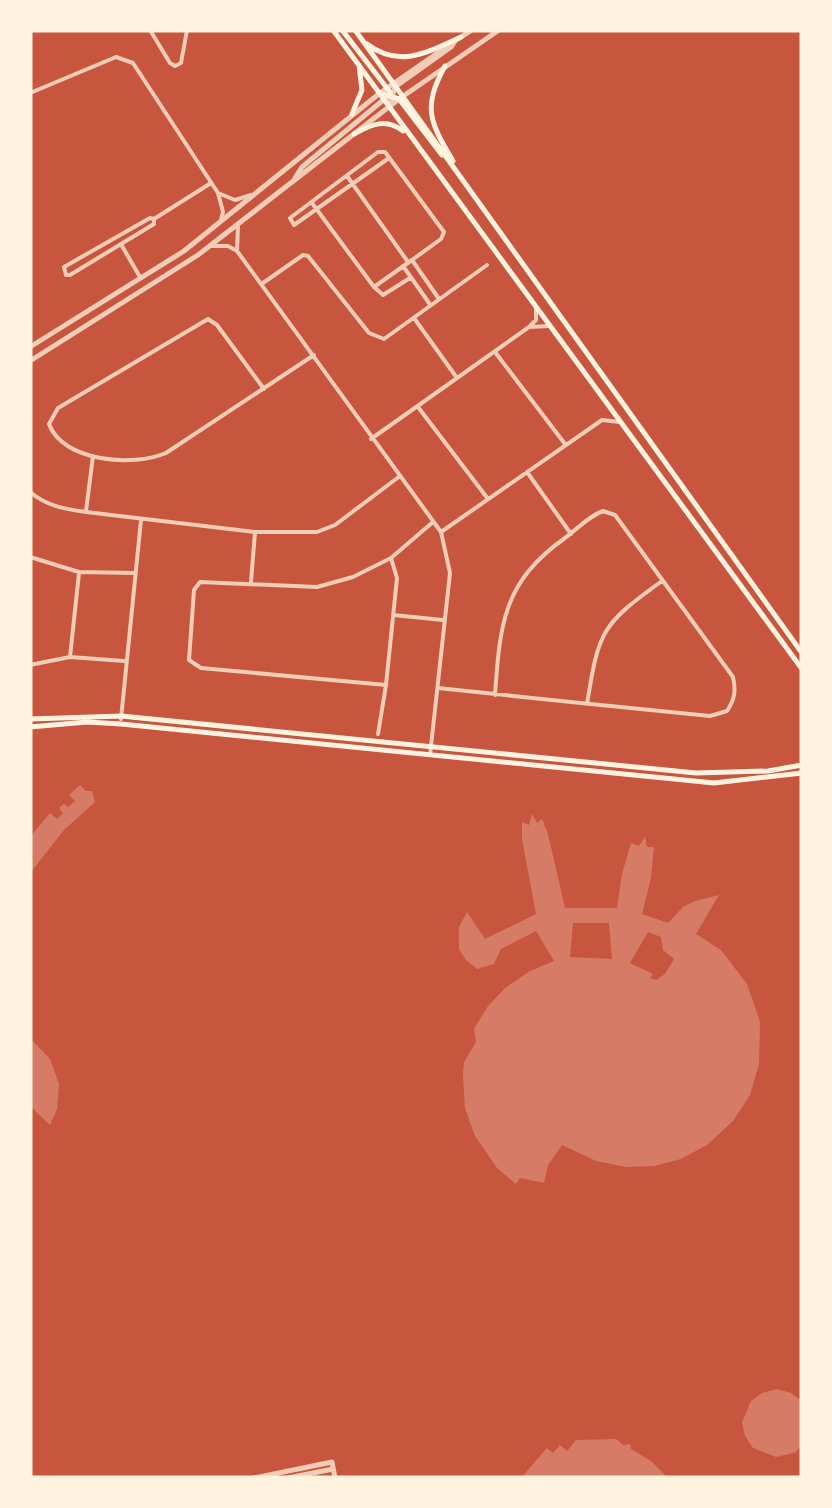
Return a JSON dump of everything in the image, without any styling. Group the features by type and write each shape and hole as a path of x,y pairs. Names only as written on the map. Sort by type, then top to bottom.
{"main road":[{"path":"333,30 358,62 389,93 400,98 445,156 802,653"},
{"path":"342,30 389,93"},
{"path":"355,30 412,140"},
{"path":"362,40 379,52 398,58 423,55 458,39"},
{"path":"352,114 362,84 358,62"},
{"path":"445,66 432,92 431,120 460,178"},
{"path":"354,134 386,122 400,128 412,140 802,669"},
{"path":"30,719 121,720 714,783 802,774"},
{"path":"30,727 121,720"},
{"path":"647,773 730,774 802,765"}],"street":[{"path":"150,30 175,66 181,63 188,30"},
{"path":"294,181 302,167 389,93 472,30"},
{"path":"389,93 400,98 499,30"},
{"path":"30,93 116,57 125,58 139,70 218,193 223,212 220,223"},
{"path":"30,347 142,280 220,223 352,114 389,93"},
{"path":"30,361 211,246 354,134 389,93"},
{"path":"374,287 441,239 444,232 385,152 378,152 290,220 297,226 389,158"},
{"path":"347,176 408,263 439,299"},
{"path":"154,219 154,224 66,275 64,267 212,183"},
{"path":"218,193 235,200 259,190"},
{"path":"311,202 383,295 411,277"},
{"path":"237,250 238,225"},
{"path":"117,238 142,280"},
{"path":"211,246 237,250 441,532 450,573 430,751"},
{"path":"263,283 303,255 308,256 376,338 384,338 487,266"},
{"path":"408,263 411,277 431,305"},
{"path":"372,439 529,328 536,320 535,304"},
{"path":"414,318 457,378"},
{"path":"264,389 217,325 208,319 58,408 49,424 66,449 93,456 156,457 264,389 314,356"},
{"path":"529,328 553,328"},
{"path":"494,351 565,444"},
{"path":"441,532 602,420 606,400"},
{"path":"418,407 488,499"},
{"path":"602,420 622,423"},
{"path":"86,512 93,456"},
{"path":"526,472 570,534"},
{"path":"30,492 59,508 142,520 255,532 318,532 335,525 400,476"},
{"path":"438,688 587,704 710,716 720,715 735,696 732,676 610,511 596,514 532,564 512,596 501,636 496,694"},
{"path":"121,720 142,520"},
{"path":"386,685 201,668 193,664 188,649 197,586 210,580 318,587 365,572 391,558 433,522"},
{"path":"251,584 255,532"},
{"path":"30,557 79,572 134,573"},
{"path":"378,734 398,578 391,558"},
{"path":"70,658 79,572"},
{"path":"587,704 594,655 608,626 662,580"},
{"path":"393,615 445,620"},
{"path":"30,665 70,658 127,661"},
{"path":"254,1478 328,1468"},
{"path":"288,1478 328,1468"},
{"path":"328,1468 335,1478"}],"building":[{"path":"80,785 92,791 95,802 64,830 30,873 30,837 50,813 57,819 63,813 59,808 75,801 69,795"},
{"path":"532,814 537,823 542,819 565,908 617,908 631,843 639,846 645,837 647,847 654,847 642,914 668,923 683,907 719,895 696,934 721,950 747,984 760,1022 759,1064 750,1095 733,1121 707,1145 681,1159 654,1166 626,1167 596,1161 562,1145 548,1165 544,1183 520,1178 516,1184 497,1168 475,1136 465,1108 463,1074 464,1062 476,1042 474,1029 505,988 554,961 536,931 501,949 494,964 477,969 459,949 459,927 467,912 485,939 536,914 522,839 522,822 529,825","holes":["573,923 609,923 612,959 570,957","648,932 661,937 663,950 674,959 656,980 650,978 653,974 630,963"]},
{"path":"30,1038 50,1059 59,1084 57,1109 50,1125 30,1106"},
{"path":"777,1389 802,1401 802,1446 794,1453 776,1457 753,1448 742,1422 751,1401"},
{"path":"616,1439 623,1445 630,1444 631,1449 668,1478 521,1478 547,1448 553,1453 560,1445 567,1451 576,1440"}]}
